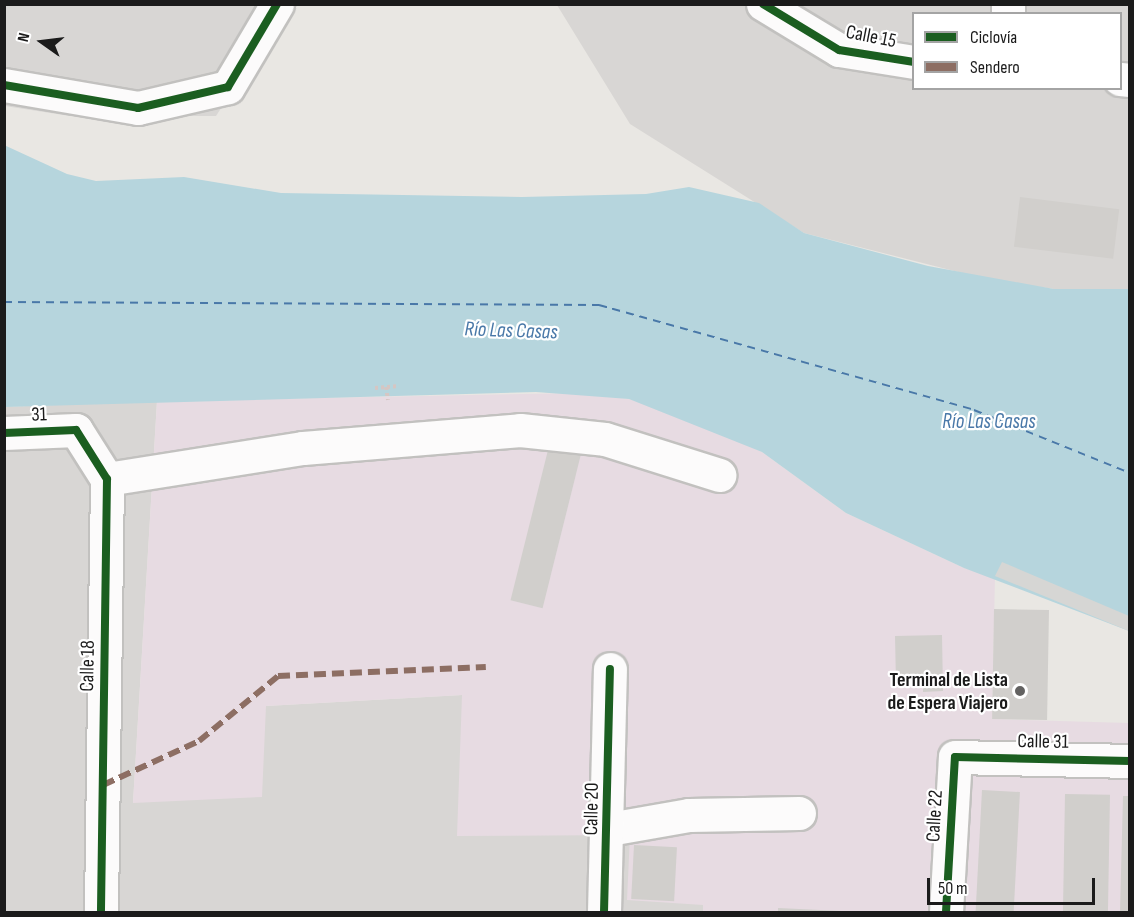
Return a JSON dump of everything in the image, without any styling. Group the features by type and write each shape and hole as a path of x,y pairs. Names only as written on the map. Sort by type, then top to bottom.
{"street":[{"path":"4,85 138,108 228,87 277,4"},
{"name":"Calle 15","path":"763,4 839,50 912,62"},
{"name":"31","path":"4,433 76,430 107,479"},
{"path":"107,479 292,450 520,430 605,439 719,475"},
{"name":"Calle 18","path":"101,912 107,479"},
{"name":"Calle 20","path":"604,912 609,829 610,669"},
{"name":"Calle 31","path":"955,757 1130,760"},
{"name":"Calle 22","path":"946,912 955,757"},
{"path":"609,829 689,815 799,813"}],"path":[{"path":"375,388 399,386"},
{"path":"386,387 388,400"}],"shaded area":[{"path":"4,5 288,5 216,116 70,116 5,106"},
{"path":"557,5 1129,5 1129,289 1054,289 986,279 804,233 630,124"},
{"path":"578,393 629,399 692,420 762,452 846,513 964,568 995,576 992,719 1129,723 1129,912 703,912 703,905 627,900 630,835 457,836 462,695 266,706 262,797 133,803 157,401"},
{"path":"157,401 133,803 266,706 462,695 630,835 704,905 703,912 5,912 4,407"}],"water":[{"name":"Río Las Casas","path":"4,145 67,174 96,181 184,177 281,193 522,197 646,194 689,187 759,203 804,233 928,266 1054,289 1129,289 1129,631 964,568 846,513 762,452 629,399 536,392 5,407"}],"pier":[{"path":"1002,562 1129,616 1129,631 995,576"}],"building":[{"path":"1020,197 1119,209 1113,259 1014,247"},
{"path":"549,446 581,454 543,608 511,600"},
{"path":"994,609 1049,610 1047,720 992,719"},
{"path":"942,635 943,691 923,692 923,682 896,683 895,636"},
{"path":"982,790 1020,792 1014,912 976,912"},
{"path":"1065,794 1110,795 1108,912 1063,912"},
{"path":"1123,796 1130,796 1130,912 1120,912"},
{"path":"634,845 677,847 674,901 631,899"},
{"path":"778,908 842,911 842,912 778,912"}],"ferry route":[{"path":"4,302 599,305 974,410 1130,473"}],"marked path":[{"path":"103,785 199,741 278,676 486,667"}],"cycle path":[{"path":"4,85 138,108 228,87 277,4"},
{"path":"763,4 839,50 912,62"},
{"path":"4,433 76,430 107,479 101,912"},
{"path":"604,912 610,669"},
{"path":"946,912 955,757 1130,761"}],"place":[{"name":"Terminal de Lista de Espera Viajero","path":"1020,691"}]}
